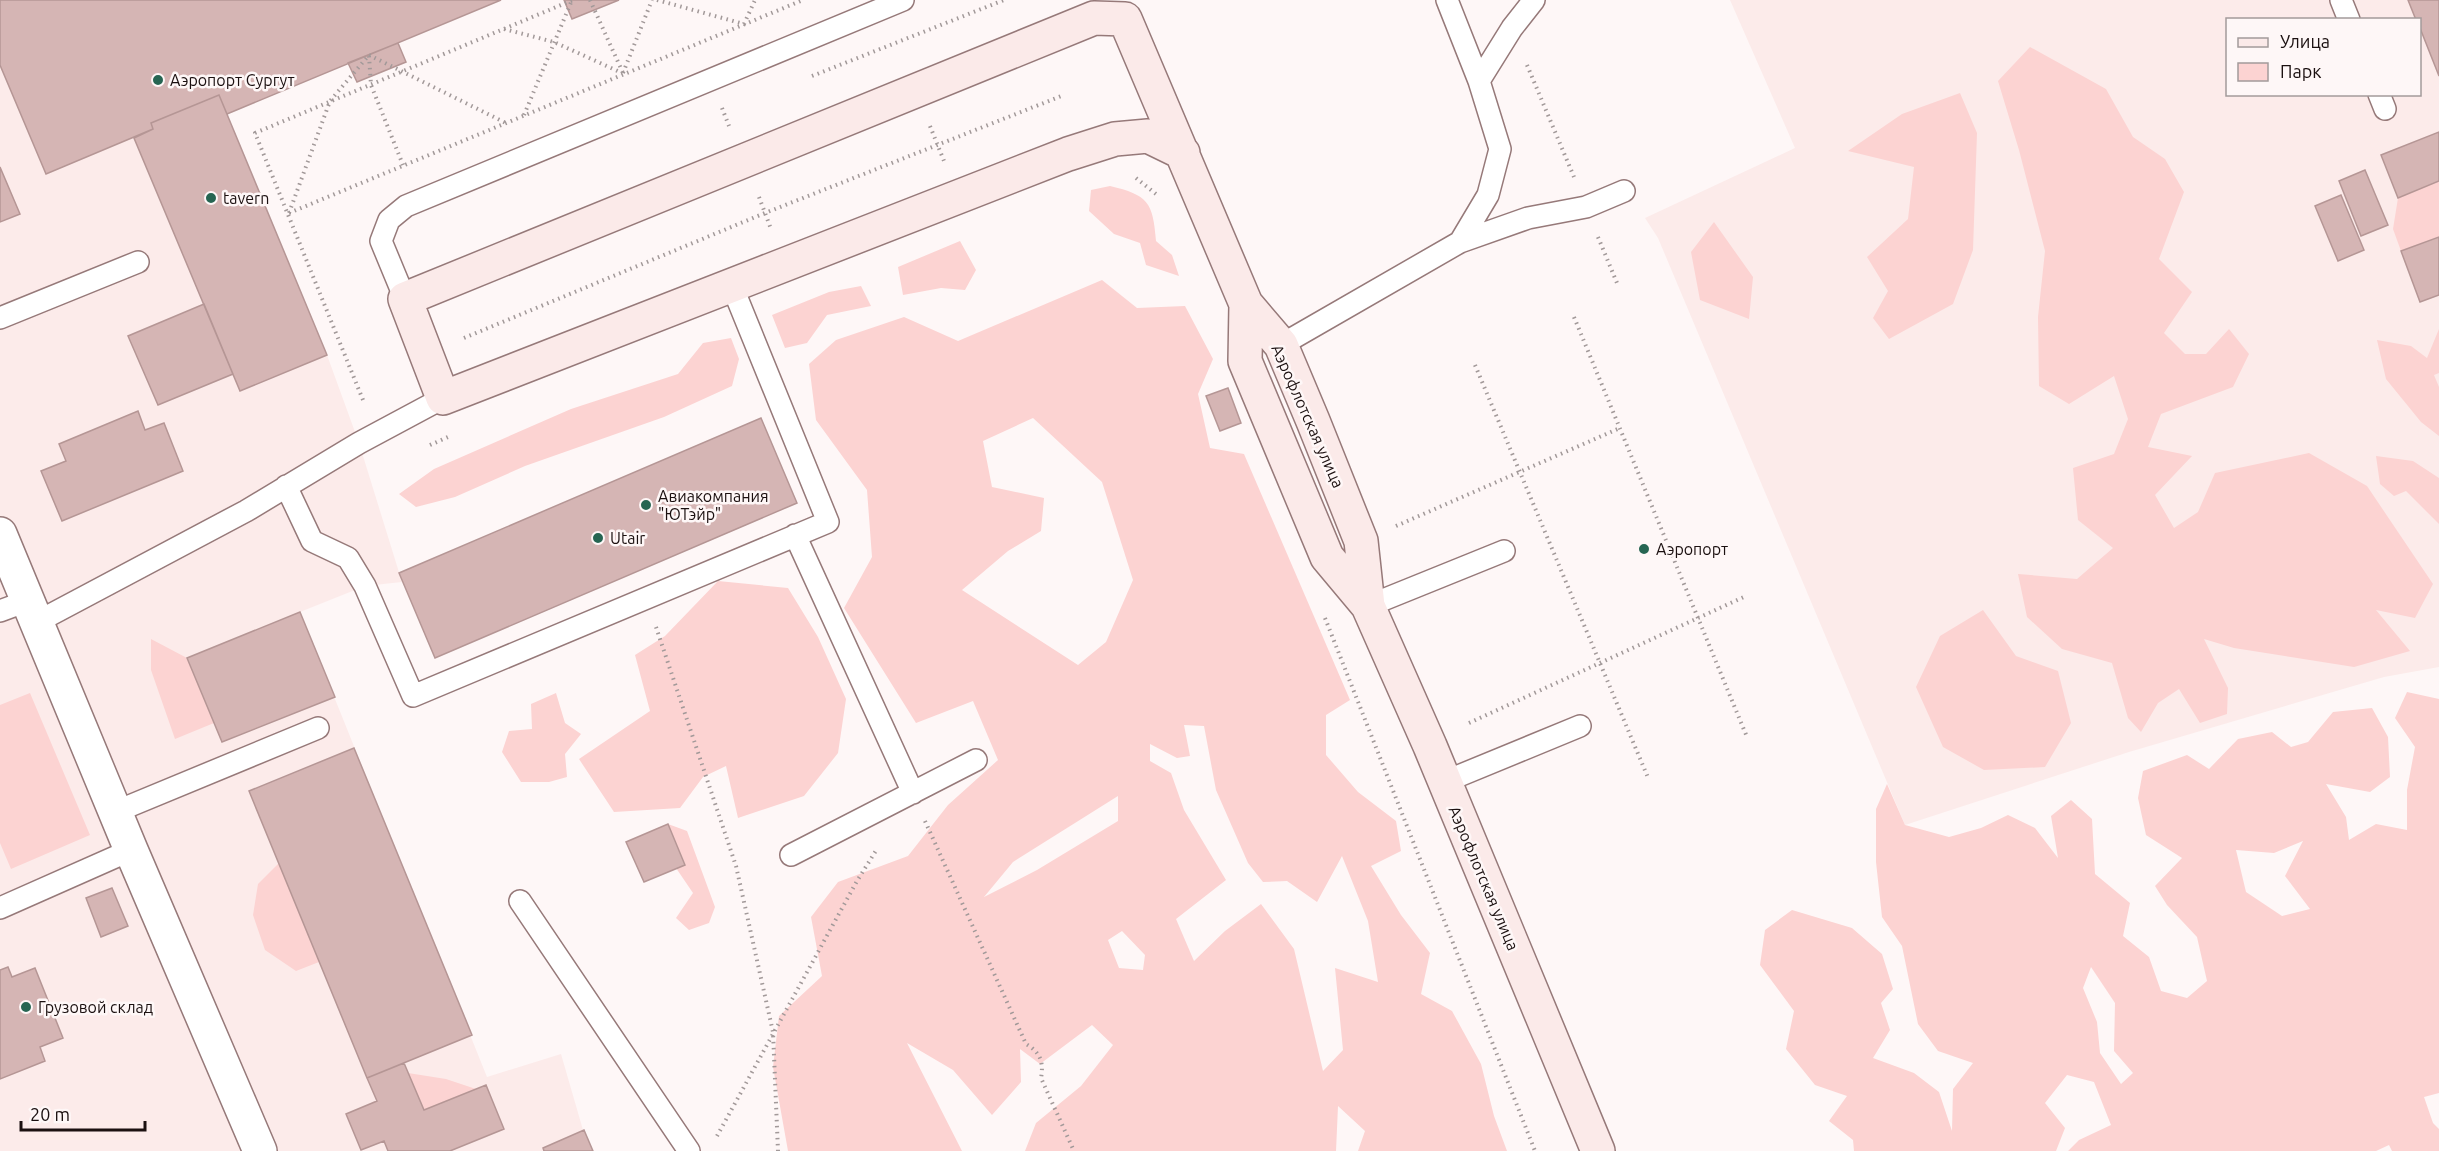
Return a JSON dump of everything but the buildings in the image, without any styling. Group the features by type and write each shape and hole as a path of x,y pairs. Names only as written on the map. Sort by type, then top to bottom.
{"main road":[{"path":"1121,10 1094,18 405,299 443,398 1057,158 1115,139 1148,136 1183,153"},
{"name":"Аэрофлотская улица","path":"1121,10 1246,304 1281,345 1361,541 1368,606"},
{"name":"Аэрофлотская улица","path":"1246,304 1245,361 1327,557 1368,606 1598,1151"}],"street":[{"path":"0,534 21,612 115,812 261,1151"}],"lane":[{"path":"405,299 381,241 389,220 406,206 903,0"},
{"path":"1447,0 1479,81 1500,148 1488,195 1460,242"},
{"path":"1479,81 1512,28 1534,0"},
{"path":"2341,0 2348,18"},
{"path":"1281,345 1460,242 1527,218 1586,207 1624,191"},
{"path":"0,318 138,262"},
{"path":"286,486 312,541 348,558 365,586 413,696 828,522 732,286"},
{"path":"21,612 246,511 359,443 443,398"},
{"path":"795,535 913,793"},
{"path":"1368,606 1504,551"},
{"path":"1444,782 1580,726"},
{"path":"115,812 318,728"},
{"path":"791,855 976,760"},
{"path":"0,908 131,850"},
{"path":"520,901 689,1151"}],"path":[{"path":"523,116 572,0"},
{"path":"363,400 255,133 572,0"},
{"path":"590,0 623,74"},
{"path":"623,74 652,0"},
{"path":"657,0 744,24"},
{"path":"744,24 755,0"},
{"path":"289,213 802,0"},
{"path":"1512,28 1617,283"},
{"path":"504,29 554,42 623,74"},
{"path":"369,55 506,123"},
{"path":"369,55 371,85 404,165"},
{"path":"289,213 330,101 369,55"},
{"path":"464,338 765,213 1064,95"},
{"path":"1128,176 1138,178 1160,198"},
{"path":"1574,317 1747,737"},
{"path":"1475,365 1649,780"},
{"path":"1361,541 1620,428"},
{"path":"429,445 451,436"},
{"path":"1469,723 1699,620 1746,596"},
{"path":"647,598 736,866 773,1032 778,1151"},
{"path":"1323,611 1535,1151"},
{"path":"913,793 1026,1044 1040,1057 1043,1067 1041,1077 1074,1151"},
{"path":"715,1141 857,881 882,842"}],"shaded area":[{"path":"0,0 501,0 227,114 327,355 359,443 402,582 365,586 300,612 487,1077 561,1054 583,1130 593,1151 0,1151"},
{"path":"1730,0 2439,0 2439,667 2384,677 2129,752 1905,825 1658,238 1645,218 1795,148"}],"green space":[{"path":"2030,47 2106,89 2133,137 2165,159 2184,192 2159,259 2192,292 2164,333 2185,354 2206,354 2229,329 2249,354 2233,387 2161,414 2148,447 2192,456 2155,495 2174,528 2198,512 2215,473 2309,453 2367,486 2433,584 2415,618 2376,610 2410,651 2354,667 2234,648 2204,639 2228,688 2227,714 2200,723 2179,689 2158,703 2141,732 2128,718 2112,663 2062,649 2027,617 2018,574 2077,579 2113,548 2078,520 2073,468 2114,454 2128,419 2114,376 2069,404 2039,386 2038,317 2045,251 2019,150 1998,81"},
{"path":"1960,93 1977,133 1973,250 1953,304 1889,339 1873,318 1888,291 1867,257 1908,219 1914,167 1848,151 1902,114"},
{"path":"2439,181 2439,237 2401,251 2393,229 2398,198"},
{"path":"1110,186 1133,193 1146,202 1153,217 1156,241 1172,255 1179,276 1146,265 1140,243 1114,234 1089,211 1091,190"},
{"path":"1714,222 1753,277 1749,319 1700,300 1691,252"},
{"path":"960,241 976,270 965,290 941,288 903,295 898,267"},
{"path":"1102,280 1137,308 1185,306 1213,359 1198,394 1210,448 1244,454 1350,700 1326,715 1326,755 1358,792 1396,821 1401,851 1371,866 1401,915 1430,953 1421,994 1452,1011 1481,1064 1494,1116 1507,1151 1358,1151 1365,1131 1338,1106 1336,1151 1025,1151 1036,1123 1081,1086 1113,1045 1092,1025 1040,1064 1020,1049 1021,1082 992,1115 953,1070 907,1043 962,1151 788,1151 773,1067 779,1016 822,976 811,917 838,882 908,856 948,805 998,760 973,701 916,723 844,608 872,557 867,490 816,420 809,364 836,340 904,317 958,341","holes":["1033,418 1102,482 1133,580 1106,642 1078,665 962,590 1008,551 1041,531 1044,498 992,487 983,441","1184,725 1204,726 1216,790 1248,863 1263,882 1287,881 1317,902 1342,856 1368,921 1378,982 1335,968 1343,1050 1323,1071 1294,949 1261,904 1225,931 1194,961 1176,919 1226,880 1184,810 1171,773 1150,761 1150,744 1177,758 1190,756","1118,796 1118,821 1037,870 984,897 1013,862","1122,931 1145,955 1143,970 1119,968 1108,940"]},
{"path":"861,286 871,306 827,315 807,343 785,348 772,315 829,292"},
{"path":"2439,329 2439,373 2434,375 2439,387 2439,436 2421,422 2386,379 2377,340 2411,346 2427,358"},
{"path":"731,338 739,359 732,386 664,417 525,466 455,497 416,507 399,494 434,469 571,409 678,374 703,343"},
{"path":"2376,456 2413,461 2439,478 2439,524 2406,491 2394,496 2380,484"},
{"path":"718,581 788,588 818,637 846,699 838,753 804,796 738,818 726,766 703,777 680,808 614,812 579,759 650,711 635,655 665,636"},
{"path":"1983,610 2016,656 2058,671 2071,723 2045,767 1984,770 1943,747 1916,687 1940,636"},
{"path":"151,639 187,658 214,723 175,739 151,670"},
{"path":"2407,692 2439,699 2439,1093 2424,1097 2433,1123 2439,1129 2439,1151 2392,1151 2389,1145 2376,1151 2068,1151 2079,1140 2111,1125 2094,1082 2067,1075 2045,1103 2065,1128 2056,1151 1854,1151 1853,1140 1829,1121 1847,1096 1815,1085 1786,1049 1794,1011 1760,965 1765,930 1792,910 1852,928 1882,954 1893,989 1881,1003 1890,1030 1873,1058 1914,1073 1939,1092 1952,1131 1953,1089 1973,1063 1938,1051 1918,1024 1902,946 1882,917 1876,862 1876,809 1887,784 1905,825 1949,837 1981,828 2008,815 2035,828 2058,858 2051,816 2071,800 2092,819 2095,874 2130,903 2123,936 2149,957 2161,991 2187,998 2207,981 2197,937 2167,905 2155,886 2182,858 2146,835 2138,798 2143,771 2187,755 2209,769 2238,739 2272,732 2291,747 2308,742 2333,712 2372,708 2388,737 2390,777 2370,792 2326,784 2346,817 2349,840 2376,824 2407,830 2407,790 2415,747 2395,718","holes":["2303,841 2285,876 2310,909 2282,916 2246,892 2236,850 2274,853","2091,967 2115,1003 2114,1051 2133,1073 2121,1084 2100,1053 2097,1022 2083,988"]},
{"path":"30,693 90,835 11,869 0,843 0,705"},
{"path":"556,693 565,723 581,734 565,754 567,777 549,782 521,782 502,752 509,731 532,729 531,704"},
{"path":"668,824 687,831 715,907 709,923 689,930 676,918 693,893 676,868 685,864"},
{"path":"279,863 319,962 296,971 265,950 253,915 258,884"},
{"path":"408,1073 446,1079 476,1089 424,1110"}],"place":[{"name":"Аэропорт Сургут","path":"158,80"},
{"name":"tavern","path":"211,198"},
{"name":"Авиакомпания \"ЮТэйр\"","path":"646,505"},
{"name":"Utair","path":"598,538"},
{"name":"Аэропорт","path":"1644,549"},
{"name":"Грузовой склад","path":"26,1007"}]}
